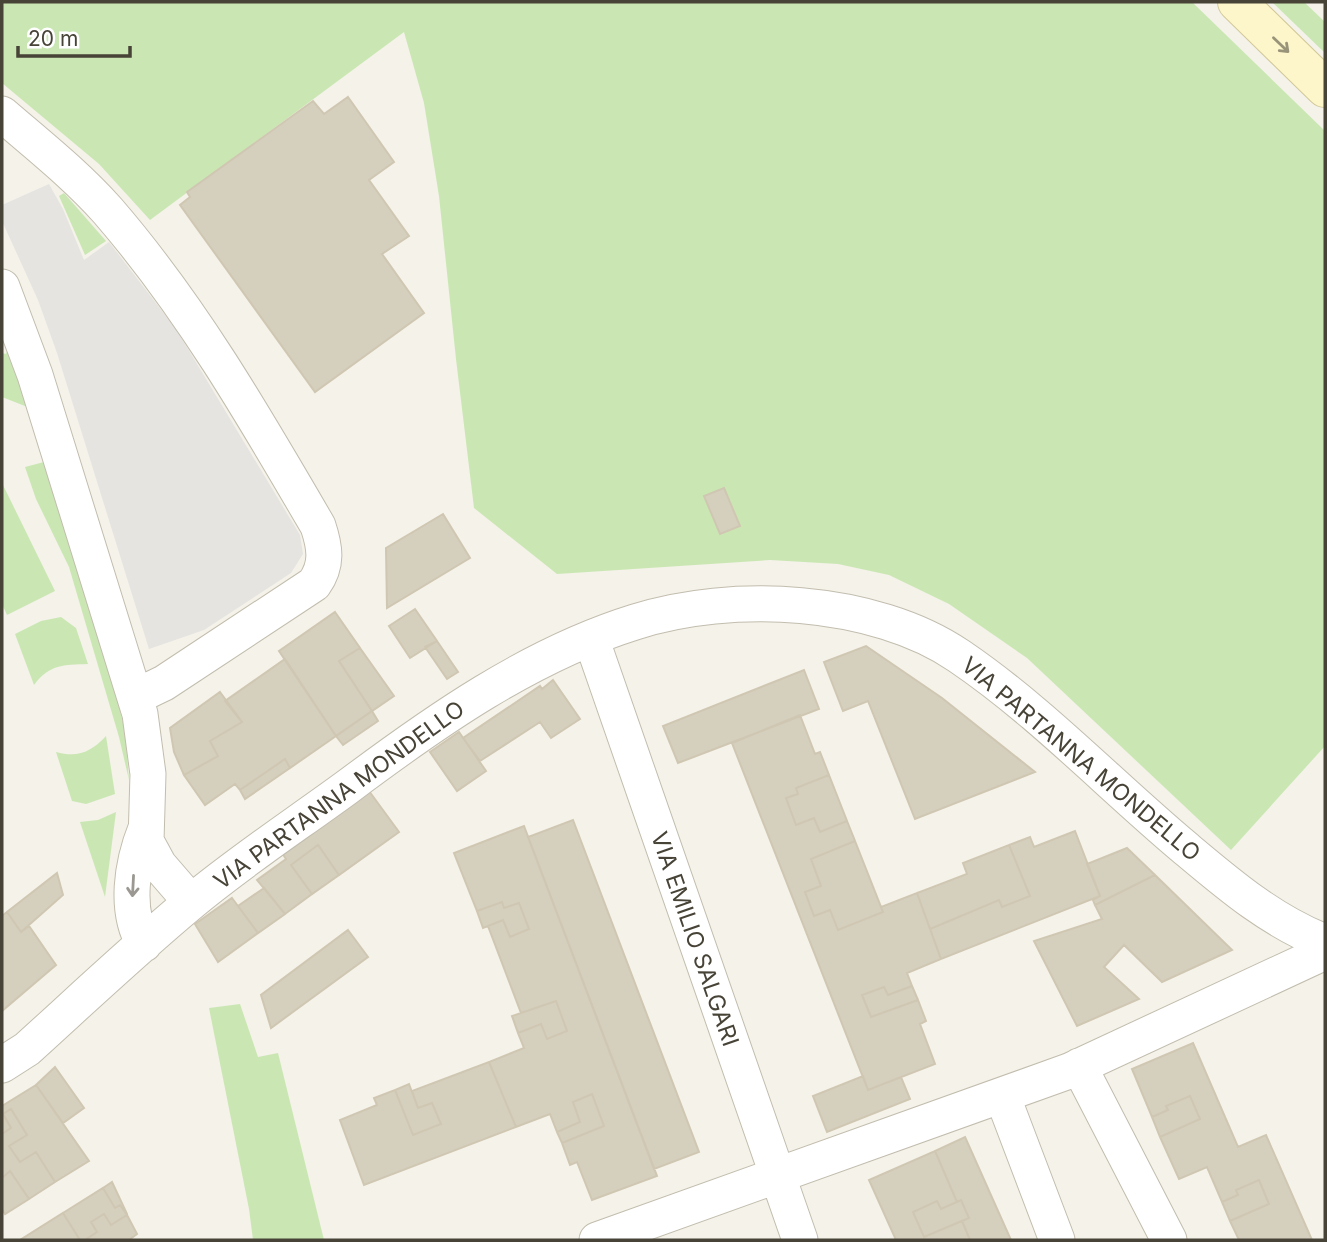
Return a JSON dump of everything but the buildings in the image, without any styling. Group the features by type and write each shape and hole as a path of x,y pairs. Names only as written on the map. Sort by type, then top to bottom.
{"main road":[{"path":"1237,2 1325,88"}],"street":[{"path":"2,114 81,183 150,263 202,333 238,390 318,526 323,542 324,561 321,575 314,584 164,683 135,697"},
{"path":"2,287 35,375 140,714 148,774 146,841 151,854 191,902"},
{"name":"VIA PARTANNA MONDELLO","path":"2,1065 27,1049 191,902 429,726 508,678 591,638 637,621 693,609 750,604 807,606 858,612 911,630 956,653 1009,694 1231,887 1273,916 1325,942"},
{"name":"VIA EMILIO SALGARI","path":"591,638 800,1240"},
{"path":"145,944 136,923 133,898 135,860 146,828"},
{"path":"597,1240 1079,1066 1325,952"},
{"path":"1079,1066 1169,1240"},
{"path":"1002,1095 1057,1240"}],"green space":[{"path":"2,2 1192,2 1325,131 1325,746 1231,850 1027,658 949,604 889,575 838,564 770,560 557,574 474,508 439,196 424,103 404,32 150,220 99,164 2,83"},
{"path":"1272,2 1304,2 1325,22 1325,53"},
{"path":"64,193 106,241 85,255 59,196"},
{"path":"8,348 30,408 2,397 2,353 6,354"},
{"path":"44,462 116,695 125,730 129,780 69,567 36,499 25,467"},
{"path":"2,483 55,591 7,615 2,604"},
{"path":"61,617 76,628 88,664 52,669 34,685 15,634 41,621"},
{"path":"106,736 115,794 86,804 72,801 56,752 78,754 95,746"},
{"path":"116,812 105,897 80,822 98,820"},
{"path":"240,1004 258,1057 278,1053 324,1240 253,1240 209,1008"}],"shaded area":[{"path":"49,184 63,209 84,260 109,242 176,329 300,535 303,554 291,573 204,630 149,649 57,353 38,300 2,221 2,205"}]}
